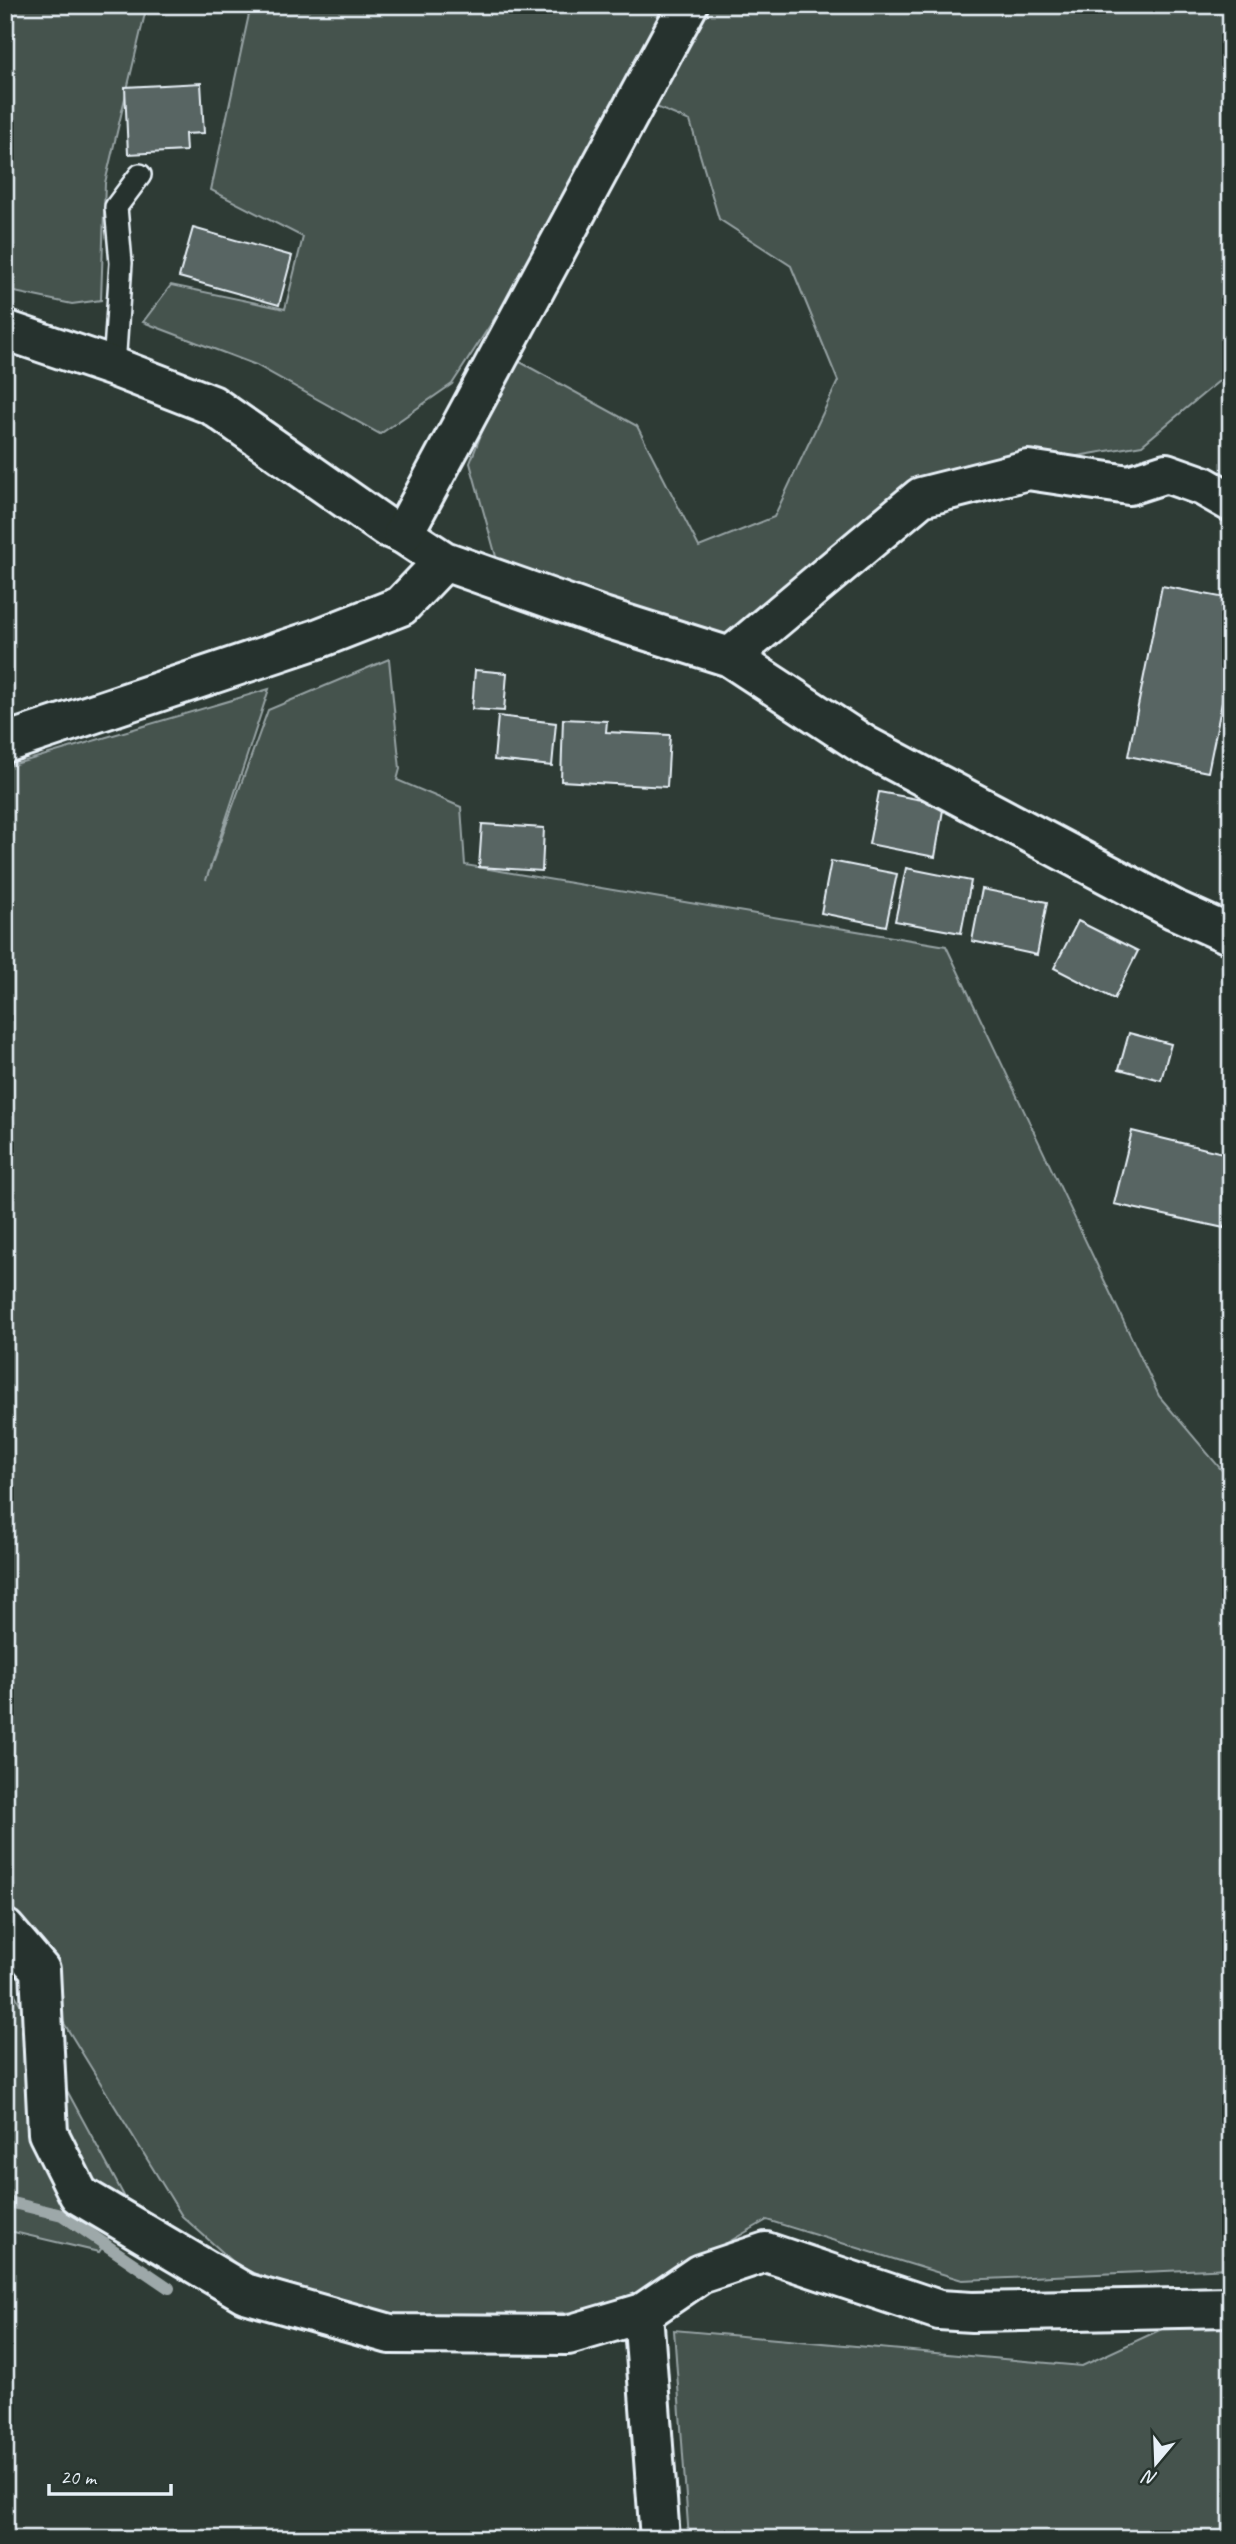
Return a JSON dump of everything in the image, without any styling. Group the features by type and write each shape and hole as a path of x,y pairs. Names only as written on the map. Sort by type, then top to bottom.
{"street":[{"path":"403,534 688,5"},
{"path":"5,330 114,367 212,405 386,527 403,534 444,561 603,617 730,657 864,745 1175,911 1231,935"},
{"path":"730,657 921,497 1028,470 1129,485 1166,473 1203,486 1231,502"},
{"path":"5,743 317,639 401,606 444,561"},
{"path":"5,1929 40,1970 48,2133 79,2195 245,2293 390,2334 568,2335 643,2313 699,2274 766,2252 939,2310 972,2312 1231,2306"},
{"path":"643,2313 660,2539"}],"lane":[{"path":"114,367 121,263 116,207 140,175"}],"shaded area":[{"path":"5,5 147,5 105,183 101,300 72,304 5,290"},
{"path":"251,5 1231,5 1231,371 1142,445 919,483 727,646 500,571 470,463 511,357 637,426 699,547 774,517 838,381 791,266 719,219 690,121 637,99 452,384 380,434 256,365 143,322 171,285 285,309 303,237 211,190"},
{"path":"389,659 400,769 397,780 461,807 465,865 946,946 1159,1396 1231,1481 1231,2268 962,2280 767,2220 643,2291 578,2312 410,2319 311,2299 238,2266 182,2216 5,1927 5,767 269,689 206,880 268,710"},
{"path":"5,1976 130,2207 99,2252 5,2230"},
{"path":"1231,2297 1231,2539 689,2539 674,2330 1082,2366"}],"building":[{"path":"201,83 204,133 185,134 186,151 128,154 125,87"},
{"path":"193,228 292,256 279,305 179,277"},
{"path":"1162,586 1231,599 1231,658 1208,772 1128,756"},
{"path":"475,670 507,673 504,711 472,709"},
{"path":"498,716 556,723 552,766 494,760"},
{"path":"563,719 607,721 606,732 670,735 667,787 561,781"},
{"path":"879,792 944,804 935,857 869,844"},
{"path":"482,824 544,828 542,871 479,867"},
{"path":"831,861 897,874 886,926 821,913"},
{"path":"906,868 971,881 961,933 895,921"},
{"path":"982,889 1047,902 1037,955 972,941"},
{"path":"1078,921 1138,951 1114,999 1054,968"},
{"path":"1129,1033 1171,1044 1161,1080 1119,1069"},
{"path":"1132,1131 1231,1155 1231,1203 1224,1228 1114,1204"}],"waterway":[{"path":"5,2201 62,2215 169,2288"}]}
